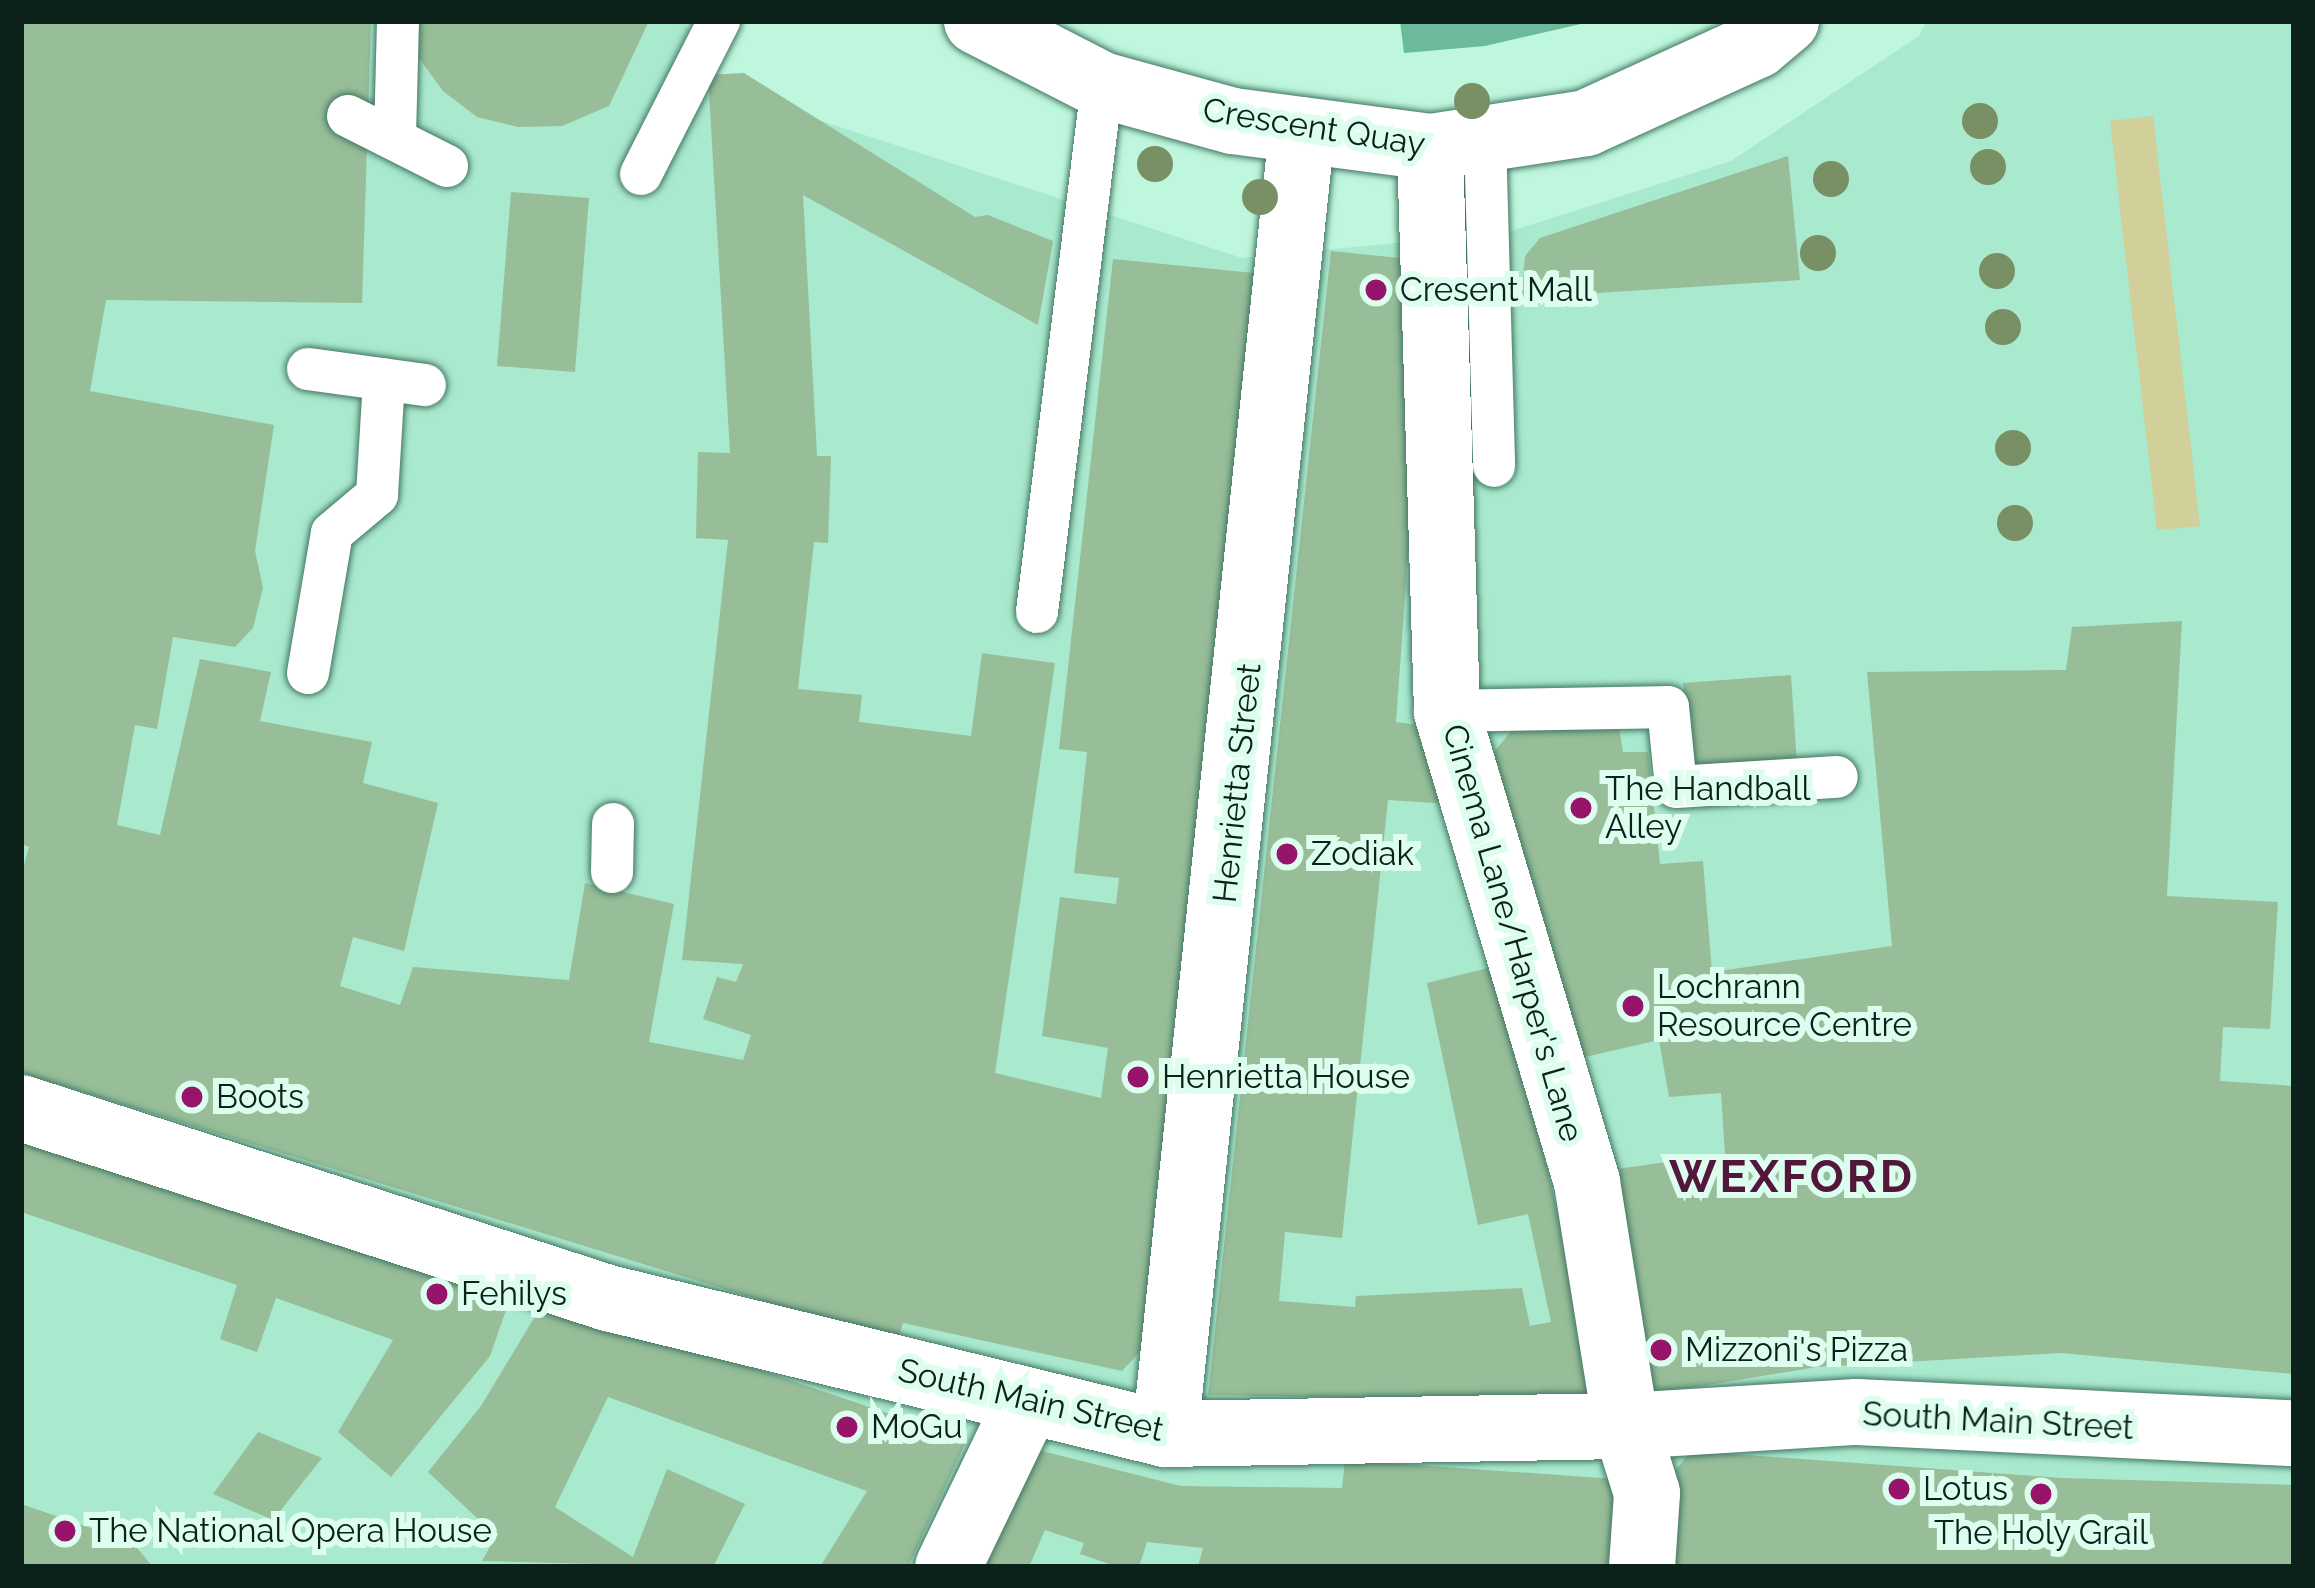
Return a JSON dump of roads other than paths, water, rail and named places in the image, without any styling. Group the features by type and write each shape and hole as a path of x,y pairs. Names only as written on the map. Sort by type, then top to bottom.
{"street":[{"name":"Crescent Quay","path":"977,21 1102,85 1302,130 1457,143 1586,122 1757,45 1786,21"},
{"name":"Henrietta Street","path":"1166,1435 1302,130"},
{"name":"Cinema Lane/Harper's Lane","path":"1457,143 1448,711 1587,1182 1626,1426 1646,1493 1642,1567"},
{"name":"South Main Street","path":"21,1108 608,1298 1166,1435 1351,1437 1857,1412 2294,1433"},
{"path":"948,1567 1028,1401"}],"lane":[{"path":"395,136 398,21"},
{"path":"641,174 718,21"},
{"path":"1036,612 1102,85"},
{"path":"348,116 447,166"},
{"path":"1457,143 1494,466"},
{"path":"308,369 405,382 377,495 332,532 308,674"},
{"path":"1448,711 1668,707 1676,787 1837,777"},
{"path":"612,872 614,824"}],"place":[{"name":"Cresent Mall","path":"1376,290"},
{"name":"The Handball Alley","path":"1581,808"},
{"name":"Zodiak","path":"1287,854"},
{"name":"Lochrann Resource Centre","path":"1633,1006"},
{"name":"Henrietta House","path":"1138,1077"},
{"name":"Boots","path":"192,1097"},
{"name":"Fehilys","path":"437,1294"},
{"name":"Mizzoni's Pizza","path":"1661,1350"},
{"name":"MoGu","path":"847,1427"},
{"name":"Lotus","path":"1899,1489"},
{"name":"The Holy Grail","path":"2041,1494"},
{"name":"The National Opera House","path":"65,1531"}],"district":[{"name":"WEXFORD","path":"1792,1177"}]}
